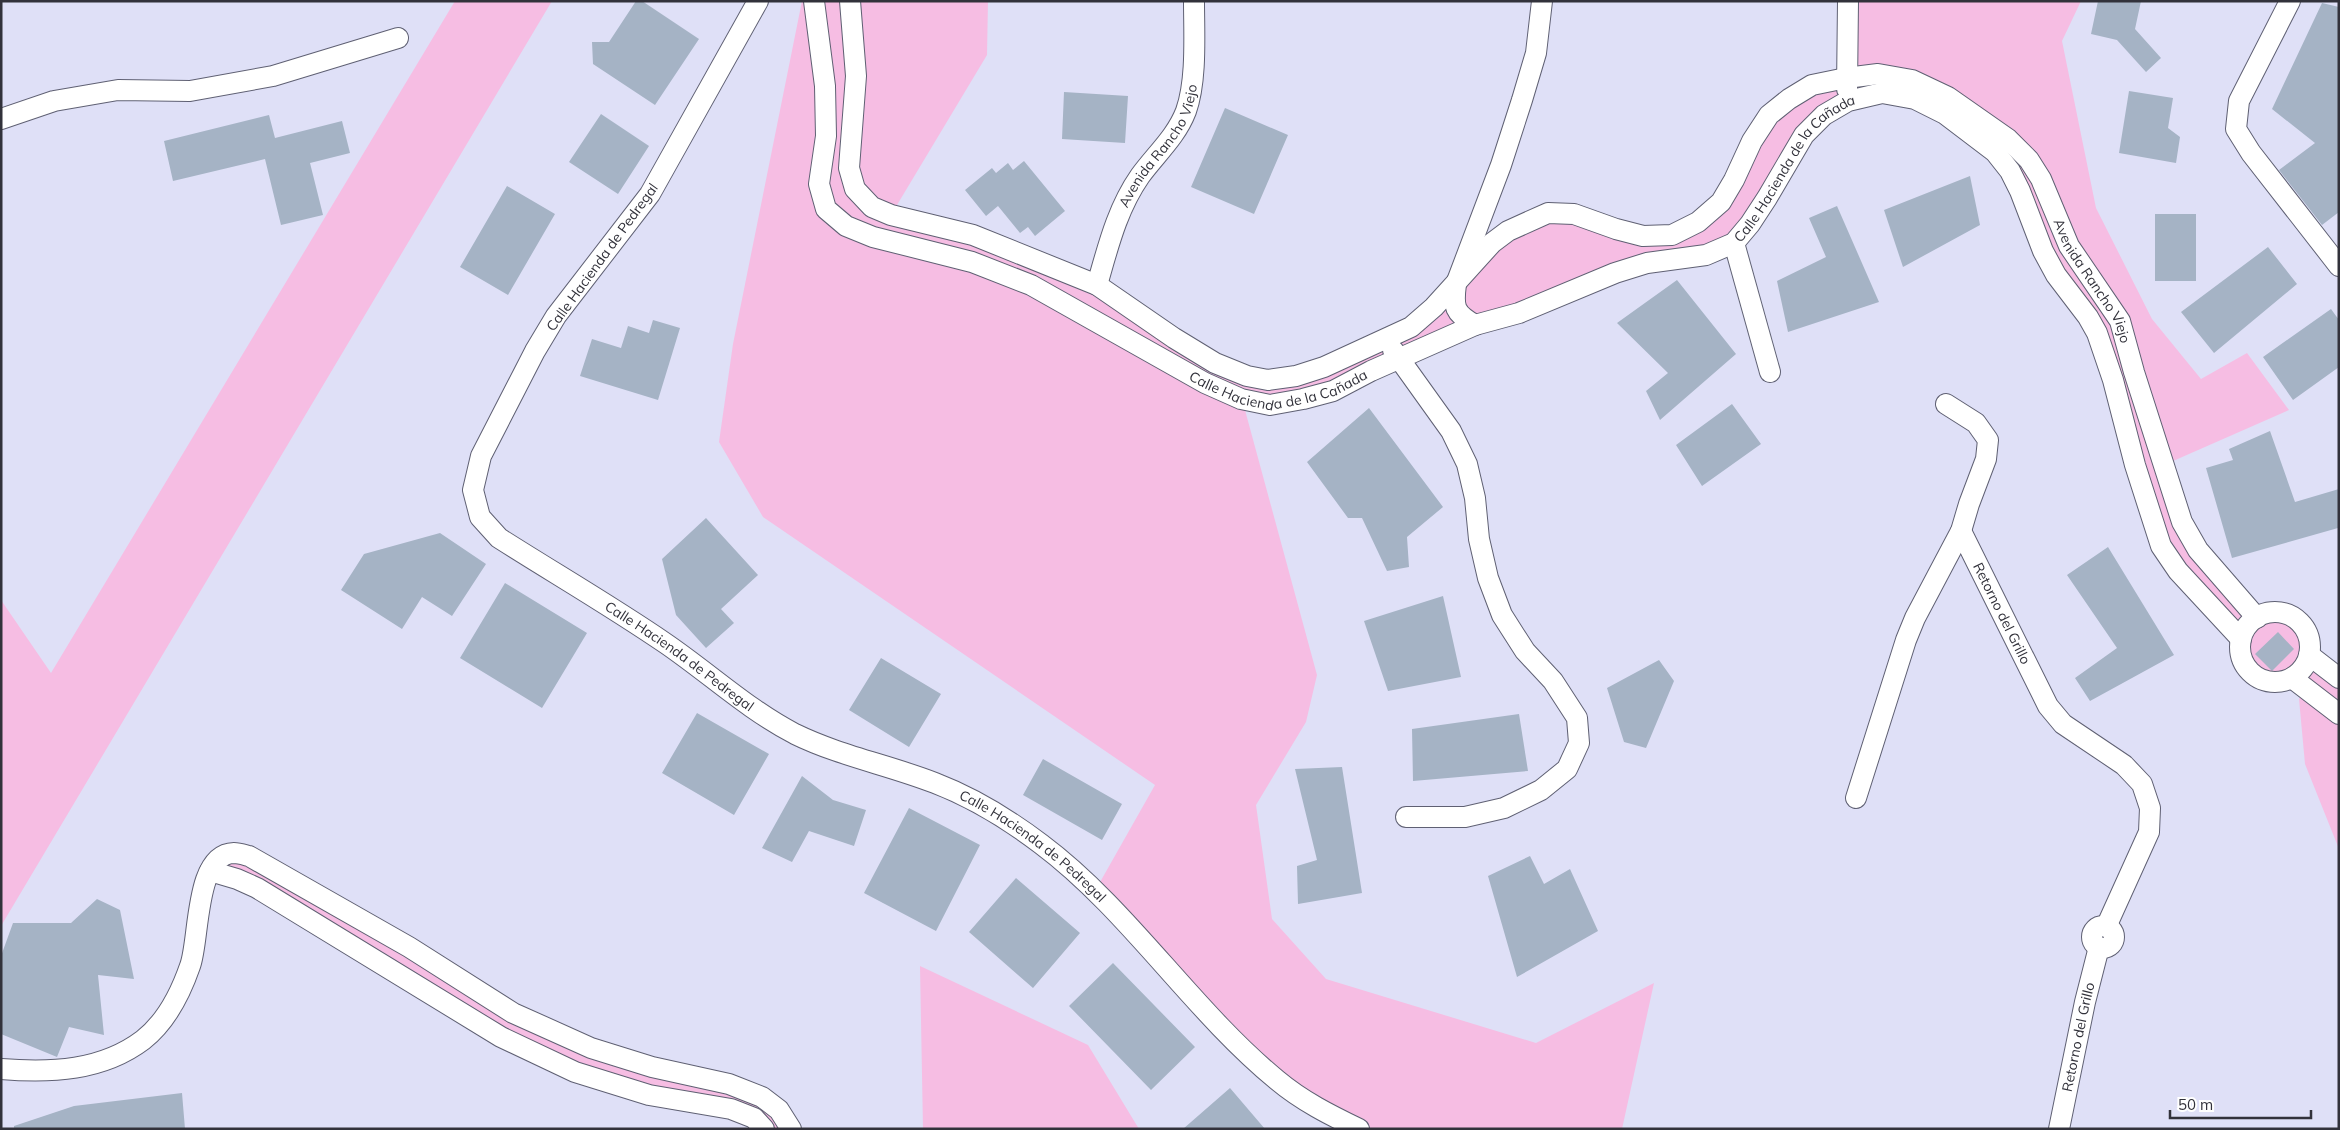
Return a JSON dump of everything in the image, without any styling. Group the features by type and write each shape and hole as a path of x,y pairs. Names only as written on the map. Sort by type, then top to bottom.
{"street":[{"name":"Calle Hacienda de Pedregal","path":"758,1 650,194 556,316 535,351 481,456 473,490 480,517 499,538 664,643 755,711 796,734 833,749 933,782 968,797 1002,816 1043,846 1095,891 1241,1048 1278,1081 1315,1107 1359,1129"},
{"name":"Calle Hacienda de la Cañada","path":"814,1 825,86 826,136 819,184 826,209 846,226 864,233 972,262 1031,285 1205,384 1241,399 1270,405 1333,391 1474,326 1519,313 1623,271 1647,263 1706,255 1734,242 1767,198 1804,135 1824,115 1848,101 1882,93"},
{"name":"Calle Hacienda de la Cañada","path":"850,1 856,76 849,168 855,189 872,207 891,215 973,236 1096,285 1174,338 1215,363 1247,376 1268,380 1296,376 1324,367 1411,327 1434,307 1492,244 1508,231 1548,213 1574,214 1616,229 1643,236 1672,236 1698,222 1721,202 1734,180 1752,141 1769,115 1789,98 1812,85"},
{"name":"Avenida Rancho Viejo","path":"1096,285 1119,211 1141,176 1171,140 1186,110 1195,60 1194,1"},
{"name":"Calle Hacienda de la Cañada","path":"1456,284 1501,166 1536,54 1542,1"},
{"path":"1848,1 1846,78 1848,101"},
{"path":"2290,1 2239,101 2236,129 2251,153 2339,266"},
{"path":"1,119 54,101 118,90 190,91 273,76 398,38"},
{"name":"Avenida Rancho Viejo","path":"1812,85 1878,74 1912,80 1948,97 2008,139 2029,160 2041,179 2069,246 2120,321 2134,372 2182,522 2198,550 2257,618"},
{"name":"Avenida Rancho Viejo","path":"1882,93 1915,99 1945,114 1995,152 2020,190 2043,251 2056,275 2088,317 2097,333 2113,380 2135,465 2161,546 2178,571 2241,639"},
{"path":"1734,242 1770,372"},
{"path":"1456,284 1454,303 1461,317 1474,326"},
{"path":"1087,316 1080,302 1080,297 1084,291 1096,285"},
{"path":"1386,340 1451,431 1467,464 1475,498 1488,578 1502,615 1525,651 1553,681 1578,718 1579,743 1567,769 1541,790 1504,808 1465,817 1406,817"},
{"path":"2113,380 2134,372"},
{"path":"1856,798 1906,640 1915,618 1961,531 1986,459 1988,440 1976,423 1946,404"},
{"name":"Retorno del Grillo","path":"1961,531 2048,706 2063,724 2124,765 2142,784 2150,808 2149,832 2106,927 2101,926 2092,933 2092,939 2099,947 2085,1002 2059,1129"},
{"path":"2278,612 2296,619 2308,635 2309,655 2300,672 2292,678 2272,682 2254,675 2242,658 2241,639 2245,630 2257,618 2268,613 2278,612"},
{"path":"2309,655 2339,678"},
{"path":"2292,678 2339,714"},
{"path":"1,1069 37,1072 88,1067 114,1057 144,1039 170,1011 191,965 203,888 210,870 218,858 234,853 249,856 408,946 513,1013 591,1048 652,1067 729,1084 762,1097 779,1110 791,1129"},
{"path":"210,870 257,888 501,1037 567,1068 649,1095 731,1109 754,1118 764,1129"}],"shaded area":[{"path":"455,1 552,1 1,926 1,600 51,673"},
{"path":"802,1 988,1 987,55 891,215 1035,259 1174,338 1268,380 1386,340 1470,267 1548,213 1643,236 1698,222 1769,115 1846,78 1848,1 2081,1 2062,41 2096,208 2152,319 2201,379 2247,353 2289,410 2164,465 2182,522 2257,617 2279,613 2298,621 2307,633 2315,653 2339,678 2339,849 2305,764 2299,699 2305,688 2292,678 2272,682 2254,675 2242,658 2241,639 2178,571 2113,380 2020,190 1945,114 1882,93 1824,115 1734,243 1647,263 1333,391 1242,399 1317,675 1306,722 1256,805 1272,919 1326,979 1536,1043 1654,983 1622,1129 1359,1129 1315,1107 1095,891 1155,785 763,517 719,442 733,344"},
{"path":"234,853 513,1013 729,1084 791,1129 764,1129 575,1072 237,879 218,858"},
{"path":"920,966 1088,1045 1139,1129 923,1129"}],"building":[{"path":"636,1 642,1 699,39 655,105 593,64 592,42 609,42"},
{"path":"2098,1 2141,1 2135,29 2161,58 2146,72 2117,40 2091,34"},
{"path":"2322,3 2339,7 2339,212 2322,225 2279,170 2315,143 2272,109"},
{"path":"2129,91 2173,98 2168,128 2180,137 2176,163 2119,153"},
{"path":"1064,92 1128,96 1125,143 1062,139"},
{"path":"1225,108 1288,135 1254,214 1191,187"},
{"path":"601,114 649,146 618,194 569,162"},
{"path":"269,115 275,138 342,121 350,153 310,163 323,215 281,225 265,159 173,181 164,141"},
{"path":"1024,161 1065,211 1035,236 1028,227 1020,233 998,206 986,216 965,190 992,168 996,173 1008,163 1013,170"},
{"path":"1970,176 1980,225 1903,267 1884,210"},
{"path":"507,186 555,214 508,295 460,267"},
{"path":"1837,206 1879,302 1788,332 1777,281 1826,257 1809,218"},
{"path":"2155,214 2196,214 2196,281 2155,281"},
{"path":"2268,247 2297,284 2214,353 2181,312"},
{"path":"1677,280 1736,354 1660,420 1646,391 1668,373 1617,323"},
{"path":"2331,309 2339,320 2339,367 2293,400 2263,357"},
{"path":"653,320 680,328 658,400 580,376 592,339 621,348 628,326 649,333"},
{"path":"1732,404 1761,444 1702,486 1676,445"},
{"path":"1369,408 1443,507 1407,537 1409,567 1387,571 1362,518 1348,518 1307,462"},
{"path":"2270,431 2295,502 2339,489 2338,528 2232,558 2206,468 2233,460 2229,449"},
{"path":"706,518 758,575 721,609 734,623 706,648 676,615 662,559"},
{"path":"440,533 486,564 452,616 422,597 402,629 341,590 364,554"},
{"path":"2108,547 2174,655 2090,701 2075,678 2117,648 2067,575"},
{"path":"505,583 587,633 542,708 460,658"},
{"path":"1443,596 1461,677 1388,691 1364,621"},
{"path":"2278,632 2294,649 2272,671 2255,654"},
{"path":"881,658 941,694 909,747 849,710"},
{"path":"1659,660 1674,681 1646,748 1624,742 1607,688"},
{"path":"697,713 769,754 734,815 662,773"},
{"path":"1519,714 1528,771 1413,781 1412,729"},
{"path":"1043,759 1122,804 1102,840 1023,795"},
{"path":"1342,767 1362,893 1298,904 1297,866 1317,860 1295,769"},
{"path":"802,776 833,800 866,810 854,846 809,831 792,862 762,848"},
{"path":"909,808 980,845 936,931 864,893"},
{"path":"1530,856 1544,884 1570,869 1598,931 1517,977 1488,876"},
{"path":"1016,878 1080,933 1033,988 969,932"},
{"path":"97,899 120,910 134,979 98,975 104,1035 69,1027 57,1057 1,1034 1,956 13,923 71,923"},
{"path":"1113,963 1195,1047 1151,1090 1069,1006"},
{"path":"1230,1088 1265,1129 1183,1129"},
{"path":"182,1093 185,1129 14,1129 14,1126 74,1106"}]}
